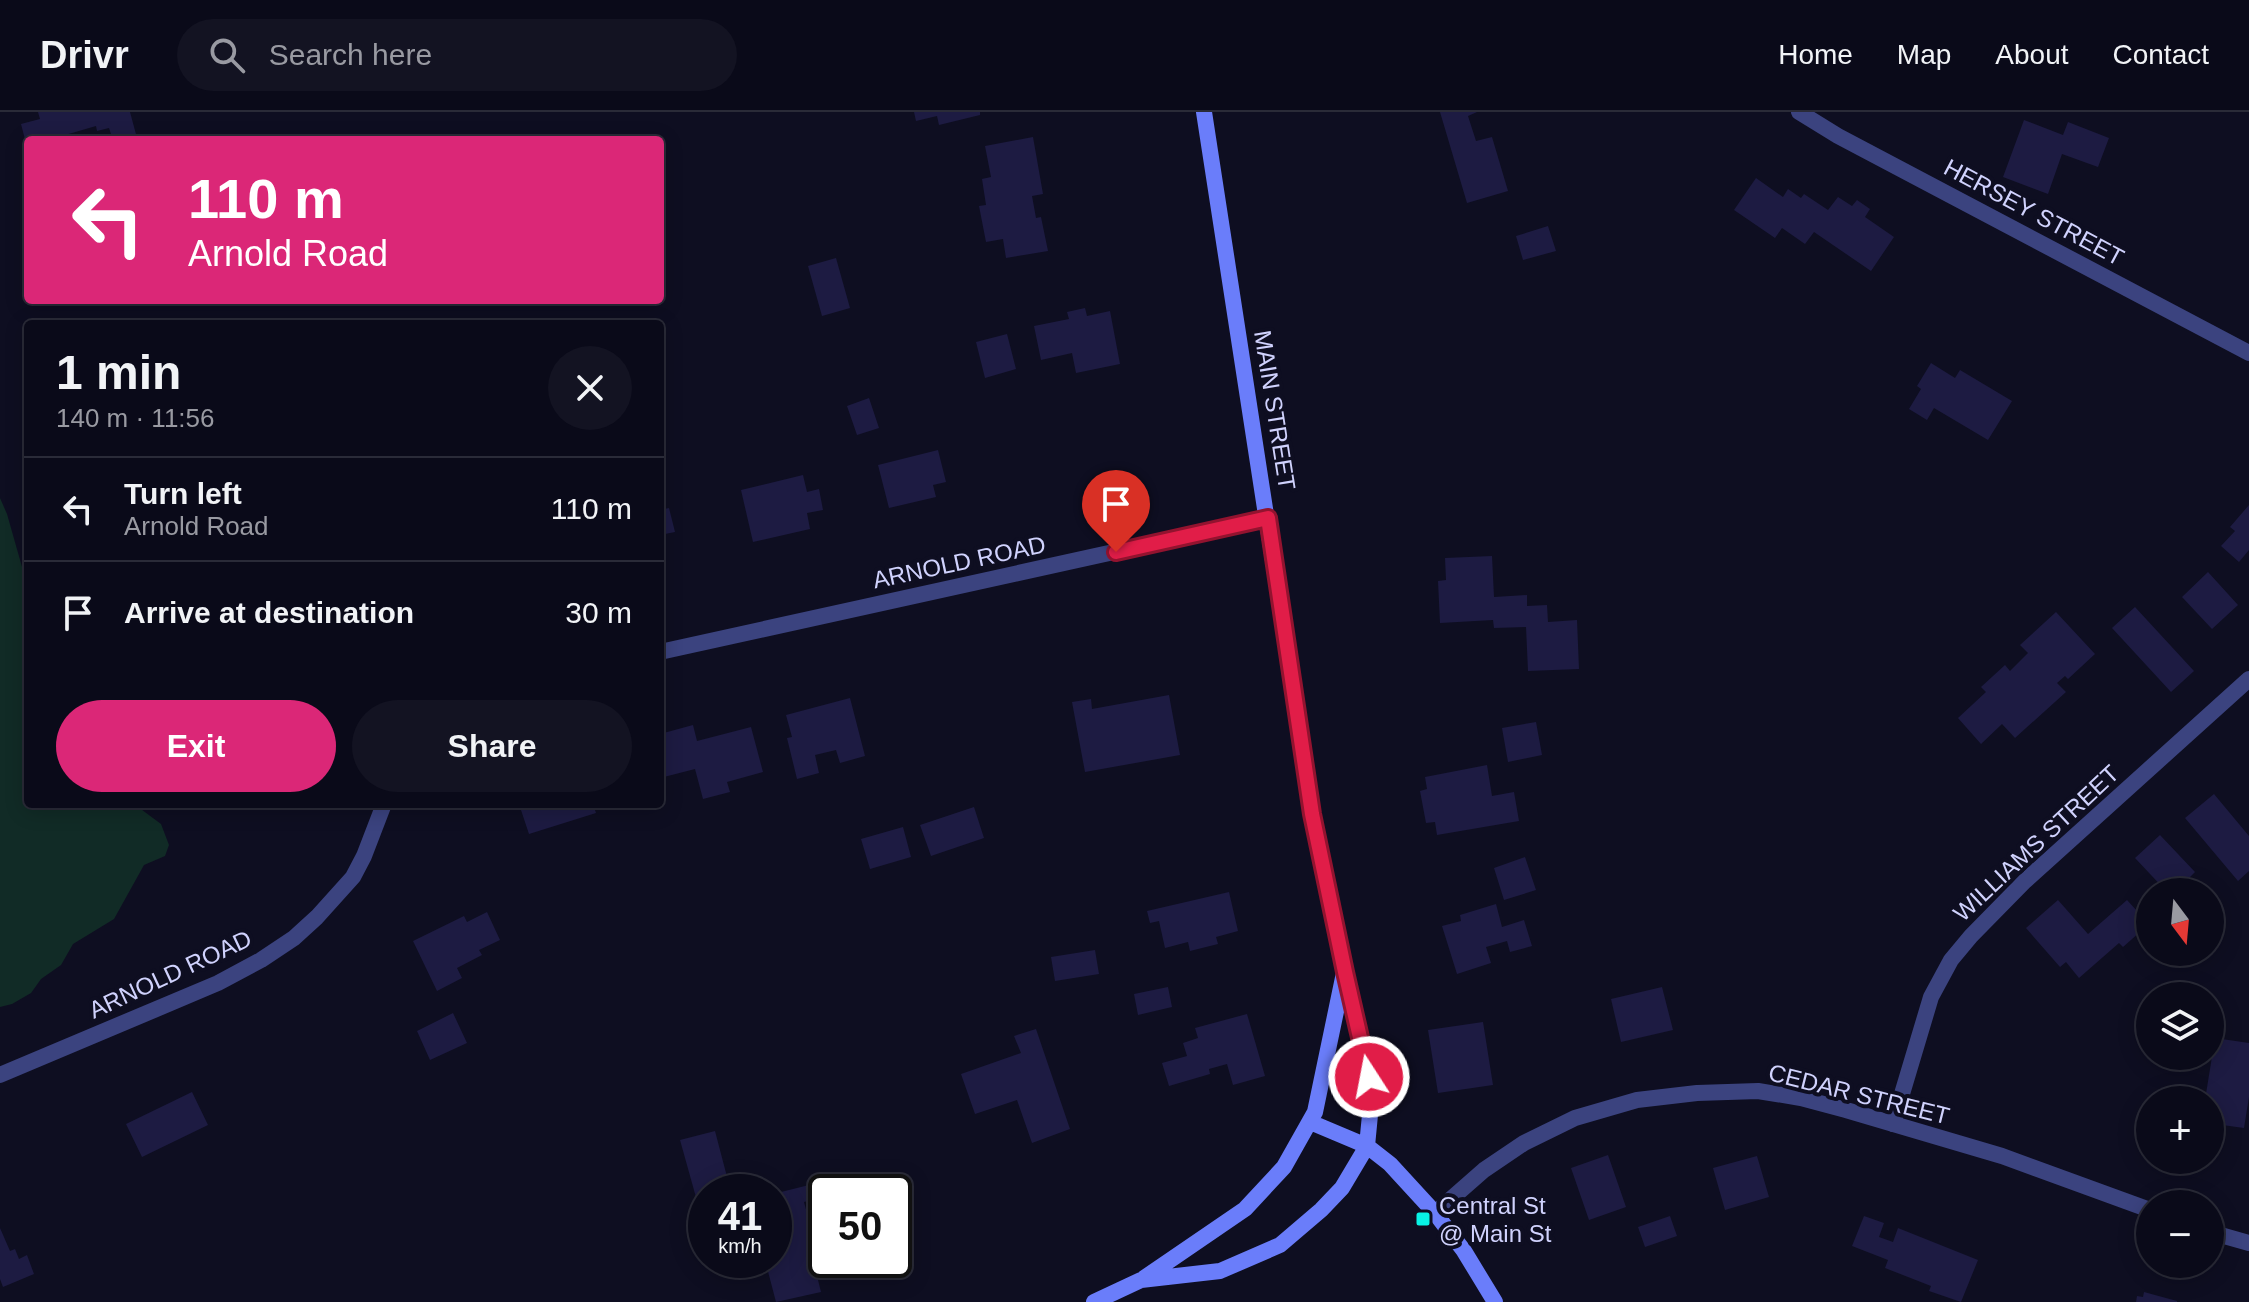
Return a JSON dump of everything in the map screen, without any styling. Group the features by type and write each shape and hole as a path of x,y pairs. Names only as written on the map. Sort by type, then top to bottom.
{"main road":[{"name":"MAIN STREET","path":"1094,1302 1141,1280 1220,1271 1280,1245 1342,1188 1367,1146 1372,1094 1312,814 1204,112"},
{"path":"1141,1280 1245,1209 1284,1167 1315,1112 1345,972"},
{"path":"1310,1122 1367,1146 1390,1164 1435,1213 1464,1251 1495,1302"}],"street":[{"name":"HERSEY STREET","path":"1799,112 1838,136 2249,353"},
{"name":"ARNOLD ROAD","path":"664,651 1268,518"},
{"name":"WILLIAMS STREET","path":"1893,1124 1931,997 1951,960 2025,881 2249,679"},
{"name":"ARNOLD ROAD","path":"0,1075 218,983 294,938 353,877 382,808"},
{"name":"CEDAR STREET","path":"1435,1213 1484,1170 1524,1143 1575,1118 1637,1100 1697,1093 1758,1091 1801,1098 2002,1156 2136,1205"},
{"path":"2224,1236 2249,1243"}],"green space":[{"path":"0,498 24,574 24,808 139,808 161,824 169,845 165,856 144,865 114,919 73,944 61,965 41,979 31,993 0,1007"}],"building":[{"path":"38,112 130,112 136,136 112,136 109,128 97,131 96,126 62,136 24,136 21,124 40,119"},
{"path":"914,112 980,112 980,115 939,125 937,116 916,121"},
{"path":"1440,112 1477,112 1468,116 1476,141 1492,137 1508,191 1467,203"},
{"path":"2024,120 2063,135 2068,122 2109,138 2098,167 2062,154 2048,194 2003,177"},
{"path":"1033,137 1043,194 1032,196 1036,218 1041,217 1048,251 1006,258 1003,239 986,242 979,206 986,205 982,179 991,177 985,146"},
{"path":"1756,178 1783,197 1788,189 1801,198 1804,194 1828,210 1838,197 1852,206 1857,200 1870,209 1865,217 1894,237 1871,271 1814,232 1805,244 1782,228 1775,238 1734,210"},
{"path":"1548,226 1556,251 1523,260 1516,236"},
{"path":"836,258 850,308 822,316 808,266"},
{"path":"1085,308 1087,316 1110,311 1120,364 1076,373 1072,353 1041,360 1034,326 1069,319 1067,312"},
{"path":"1007,334 1016,369 985,378 976,342"},
{"path":"1931,363 1955,378 1960,370 2012,401 1988,440 1934,408 1927,420 1909,409 1921,389 1917,386"},
{"path":"869,398 879,428 857,435 847,406"},
{"path":"938,450 946,482 933,485 936,497 889,508 878,465"},
{"path":"803,475 807,492 819,489 823,510 807,513 810,529 753,542 741,490"},
{"path":"2249,505 2249,550 2239,562 2221,546 2235,531 2230,527"},
{"path":"669,508 675,532 664,534 664,509"},
{"path":"1492,556 1494,597 1527,595 1527,606 1547,605 1548,622 1577,620 1579,669 1528,671 1526,627 1494,628 1493,620 1440,623 1438,581 1446,580 1445,558"},
{"path":"2208,572 2238,605 2212,629 2182,597"},
{"path":"2135,607 2194,671 2171,692 2112,628"},
{"path":"2056,612 2095,654 2068,679 2065,676 2057,683 2066,692 2015,738 2002,724 1981,744 1958,718 1986,692 1981,687 2005,665 2010,671 2028,653 2020,645"},
{"path":"1169,695 1180,755 1085,772 1072,702 1091,699 1092,709"},
{"path":"850,698 865,756 840,763 836,750 815,755 819,773 797,779 787,738 792,737 786,715"},
{"path":"1536,722 1542,755 1508,762 1502,728"},
{"path":"693,725 697,741 751,727 763,772 727,782 730,792 703,799 695,769 664,777 664,733"},
{"path":"1487,765 1492,796 1514,792 1519,821 1437,835 1435,822 1426,823 1420,791 1427,789 1425,777"},
{"path":"2214,794 2249,836 2249,871 2238,881 2185,818"},
{"path":"974,807 984,838 931,856 920,825"},
{"path":"520,808 594,808 596,813 529,834"},
{"path":"903,827 911,857 870,869 861,839"},
{"path":"2160,835 2195,872 2189,878 2154,878 2135,858"},
{"path":"1525,857 1536,890 1504,900 1494,868"},
{"path":"1229,892 1238,931 1216,937 1218,944 1190,951 1188,942 1165,948 1159,921 1150,923 1147,911"},
{"path":"2058,900 2088,934 2127,900 2136,910 2136,936 2123,947 2119,943 2079,978 2066,962 2060,967 2026,928"},
{"path":"1496,904 1502,927 1524,920 1532,946 1510,952 1507,941 1486,947 1491,963 1457,974 1442,926 1461,921 1460,915"},
{"path":"487,912 500,940 479,950 482,955 457,968 462,978 437,991 413,941 464,916 467,922"},
{"path":"1095,950 1099,974 1055,981 1051,957"},
{"path":"1168,987 1172,1007 1138,1015 1134,994"},
{"path":"1662,987 1673,1030 1621,1042 1611,999"},
{"path":"453,1013 467,1043 430,1060 417,1031"},
{"path":"1247,1014 1265,1076 1233,1085 1227,1064 1209,1069 1210,1074 1169,1086 1162,1063 1187,1056 1183,1043 1198,1038 1195,1028"},
{"path":"1483,1022 1493,1085 1438,1093 1428,1030"},
{"path":"1036,1029 1070,1129 1032,1143 1017,1100 975,1114 961,1074 1021,1053 1014,1036"},
{"path":"2224,1039 2249,1043 2249,1097 2244,1128 2224,1125 2224,1086 2207,1086 2210,1070 2224,1070"},
{"path":"192,1092 208,1125 142,1157 126,1124"},
{"path":"715,1131 726,1174 689,1174 680,1140"},
{"path":"1608,1155 1626,1207 1589,1220 1571,1168"},
{"path":"1757,1156 1769,1197 1725,1210 1713,1168"},
{"path":"808,1185 808,1201 804,1202 808,1217 808,1278 818,1278 821,1292 776,1302 770,1278 792,1278 792,1189"},
{"path":"1670,1216 1677,1236 1645,1247 1638,1227"},
{"path":"1864,1216 1884,1223 1879,1237 1893,1242 1898,1228 1978,1260 1961,1302 1929,1291 1931,1286 1885,1268 1888,1260 1852,1246"},
{"path":"0,1228 10,1251 15,1249 19,1259 27,1255 34,1274 3,1287 0,1279"},
{"path":"2144,1292 2177,1302 2136,1302 2137,1296 2143,1297"}],"place":[{"name":"Central St @ Main St","path":"1423,1219"}],"route":[{"path":"1116,552 1268,518 1312,814 1369,1077"}]}
